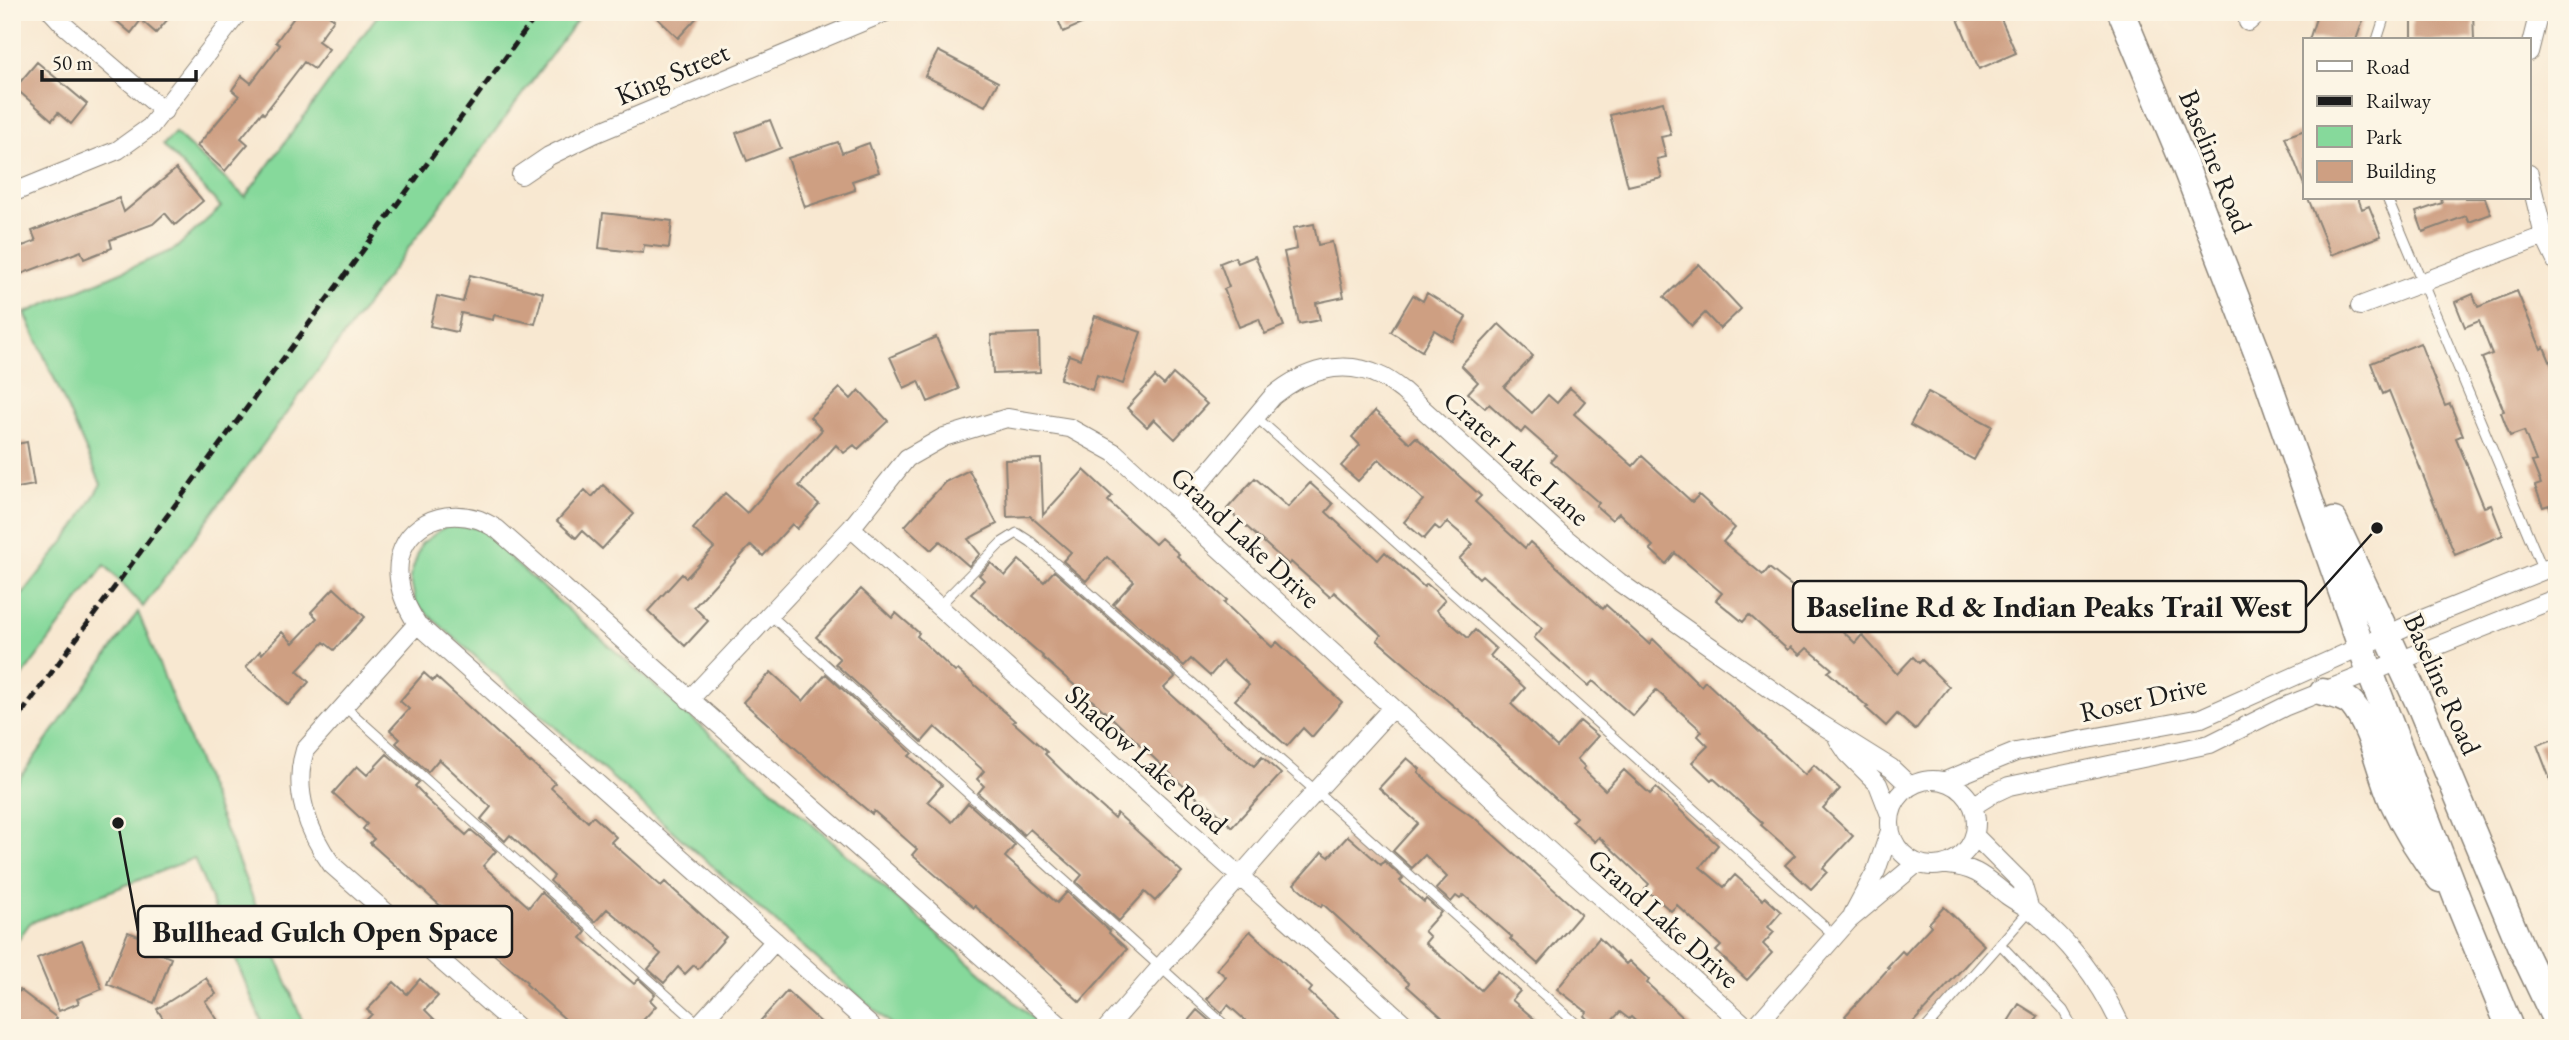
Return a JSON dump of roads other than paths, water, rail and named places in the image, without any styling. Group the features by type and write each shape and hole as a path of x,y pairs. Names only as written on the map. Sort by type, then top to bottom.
{"main road":[{"name":"Baseline Road","path":"2121,12 2185,166 2265,373 2366,659 2458,901 2510,1028"},
{"name":"Baseline Road","path":"2265,373 2431,730 2520,945 2557,1023"},
{"path":"2323,692 2344,697 2353,705 2365,726 2392,799 2421,855 2458,901"}],"street":[{"path":"52,12 164,111"},
{"path":"12,194 118,150 150,127 239,12"},
{"name":"King Street","path":"521,174 549,156 594,134 886,12"},
{"path":"2530,48 2539,12"},
{"path":"2530,178 2544,236 2557,264"},
{"path":"2360,306 2544,236"},
{"name":"Crater Lake Lane","path":"1178,509 1273,396 1289,383 1310,372 1331,368 1358,369 1381,376 1403,391 1559,533 1619,582 1835,733 1891,768 1910,786"},
{"name":"Grand Lake Drive","path":"689,700 768,613 851,528 907,458 944,437 1007,418 1070,428 1115,453 1392,708 1748,1028"},
{"path":"873,1028 417,624 403,599 398,576 401,549 422,524 444,517 462,516 479,519 497,529 1063,1028"},
{"name":"Shadow Lake Road","path":"851,528 1409,1028"},
{"name":"Roser Drive","path":"1973,806 2010,786 2210,744 2284,707 2323,692 2366,659 2386,635 2550,567"},
{"path":"2366,659 2400,662 2557,598"},
{"path":"417,624 305,750 299,768 303,806 317,845 331,865 518,1028"},
{"name":"Roser Drive","path":"1944,781 2016,752 2201,718 2288,677 2366,659"},
{"path":"1107,1028 1392,708"},
{"name":"Crater Lake Lane","path":"1835,733 1848,754 1878,785 1890,823"},
{"path":"1849,920 1876,871 1897,798 1910,786 1930,779 1944,781 1960,789 1973,806 1977,821 1975,835 1961,857 1948,865"},
{"path":"1890,823 1896,848 1906,858 1916,864 1931,867 1968,867 2030,910 2073,950 2108,996 2123,1028"},
{"path":"1975,835 2022,883 2030,910"},
{"path":"1754,1028 1849,920 1916,864"},
{"path":"699,1027 775,941"}],"lane":[{"path":"2378,38 2386,12"},
{"path":"2388,200 2550,567"},
{"path":"1256,417 1835,936"},
{"path":"938,607 1001,543 1017,533 1031,542 1581,1028"},
{"path":"768,613 1228,1028"},
{"path":"344,706 699,1027"},
{"path":"1926,1028 2030,910"},
{"path":"2000,944 2063,1010 2073,1028"}],"railway":[{"path":"12,726 539,12"}],"place":[{"name":"Baseline Rd & Indian Peaks Trail West","path":"2377,528"},
{"name":"Bullhead Gulch Open Space","path":"118,823"}]}
